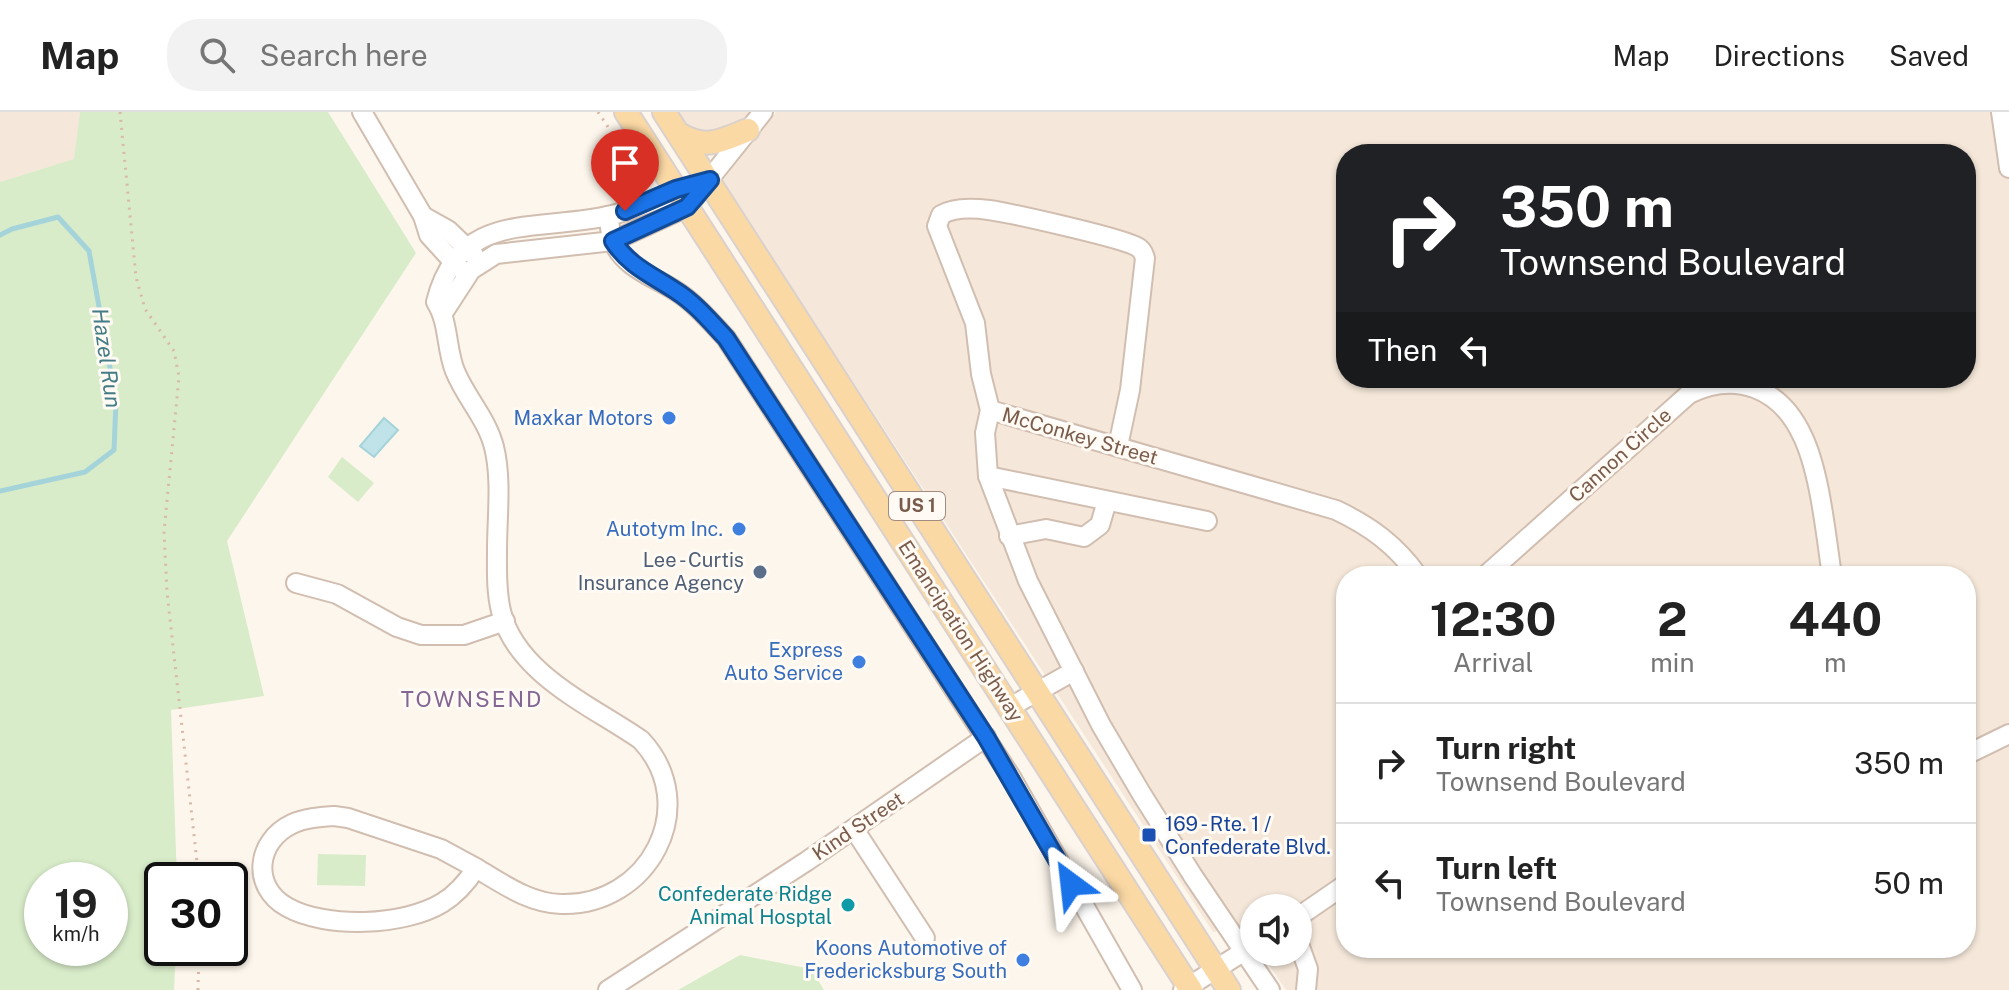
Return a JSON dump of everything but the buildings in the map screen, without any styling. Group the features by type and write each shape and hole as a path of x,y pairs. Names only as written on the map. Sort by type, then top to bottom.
{"main road":[{"name":"Emancipation Highway","path":"626,112 1188,989"},
{"name":"Emancipation Highway","path":"664,112 1229,990"},
{"path":"679,134 701,144 717,142 748,130"}],"street":[{"path":"362,112 423,216 429,235 452,261 472,262 522,249 613,241 710,180 763,112"},
{"path":"2001,112 2009,168"},
{"path":"443,313 472,262 479,239 500,231 608,216 682,198"},
{"path":"990,410 981,374 975,323 937,226 945,212 989,210 1094,234 1136,246 1142,251 1145,258 1130,390 1118,446"},
{"path":"423,216 448,230 472,262"},
{"path":"608,216 613,241 631,263 683,296 726,338 986,737 1132,990"},
{"path":"452,261 436,302 443,313 450,359 462,387 486,424 495,450 497,588 505,621 518,646 550,680 641,740 652,751 665,780 667,814 662,837 651,860 625,886 592,901 558,904 520,894 476,868 441,849 334,816 312,818 291,825 269,843 261,865 262,878 268,890 286,907 325,919 350,922 394,918 439,905 461,889 476,868"},
{"name":"Cannon Circle","path":"1496,566 1689,394 1700,388"},
{"name":"Cannon Circle","path":"1753,388 1774,400 1801,433 1822,513 1830,566"},
{"name":"McConkey Street","path":"1240,935 1193,876 1101,725 1009,536 988,476 985,433 990,410 1336,510 1384,538 1409,566"},
{"path":"988,476 1207,521"},
{"path":"1009,536 1046,529 1084,537 1100,525 1107,501"},
{"path":"296,583 337,594 397,627 421,635 464,635 505,621"},
{"path":"1010,707 1074,671"},
{"path":"1976,750 2009,734"},
{"name":"Kind Street","path":"608,990 854,829 986,737"},
{"path":"854,829 925,938"},
{"path":"1312,907 1336,891"},
{"path":"1188,989 1240,954"},
{"name":"McConkey Street","path":"1259,966 1270,990"},
{"path":"1306,990 1307,966"}],"path":[{"path":"120,112 136,277 145,309 174,351 179,377 164,532 167,592 197,862"},
{"path":"598,112 639,173"},
{"path":"198,990 199,966"}],"shaded area":[{"path":"0,112 80,112 75,159 0,182"},
{"path":"673,112 757,112 738,129 691,134"},
{"path":"776,112 2009,112 2009,990 1286,990 1270,966 1312,966 1312,894 1240,894 1240,928 1213,932 722,181"}],"green space":[{"path":"80,112 328,112 416,253 227,541 264,696 171,710 176,862 144,862 144,966 175,966 174,990 0,990 0,182 74,159"},
{"path":"342,457 374,483 358,502 328,477"},
{"path":"318,854 366,855 365,886 317,885"},
{"path":"740,955 811,969 824,990 678,990"}],"water":[{"path":"384,418 398,430 374,457 360,446"}],"waterway":[{"name":"Hazel Run","path":"0,235 58,217 89,251 116,401 114,450 85,472 0,491"}],"place":[{"name":"Maxkar Motors","path":"669,418"},
{"name":"Autotym Inc.","path":"739,529"},
{"name":"Lee - Curtis Insurance Agency","path":"760,572"},
{"name":"Express Auto Service","path":"859,662"},
{"name":"169 - Rte. 1 / Confederate Blvd.","path":"1149,835"},
{"name":"Confederate Ridge Animal Hosptal","path":"848,905"},
{"name":"Koons Automotive of Fredericksburg South","path":"1023,960"}],"district":[{"name":"TOWNSEND","path":"472,699"}],"route":[{"path":"625,211 676,189 710,180 687,207 613,241 631,263 683,296 726,338 986,737 1071,884"}]}
